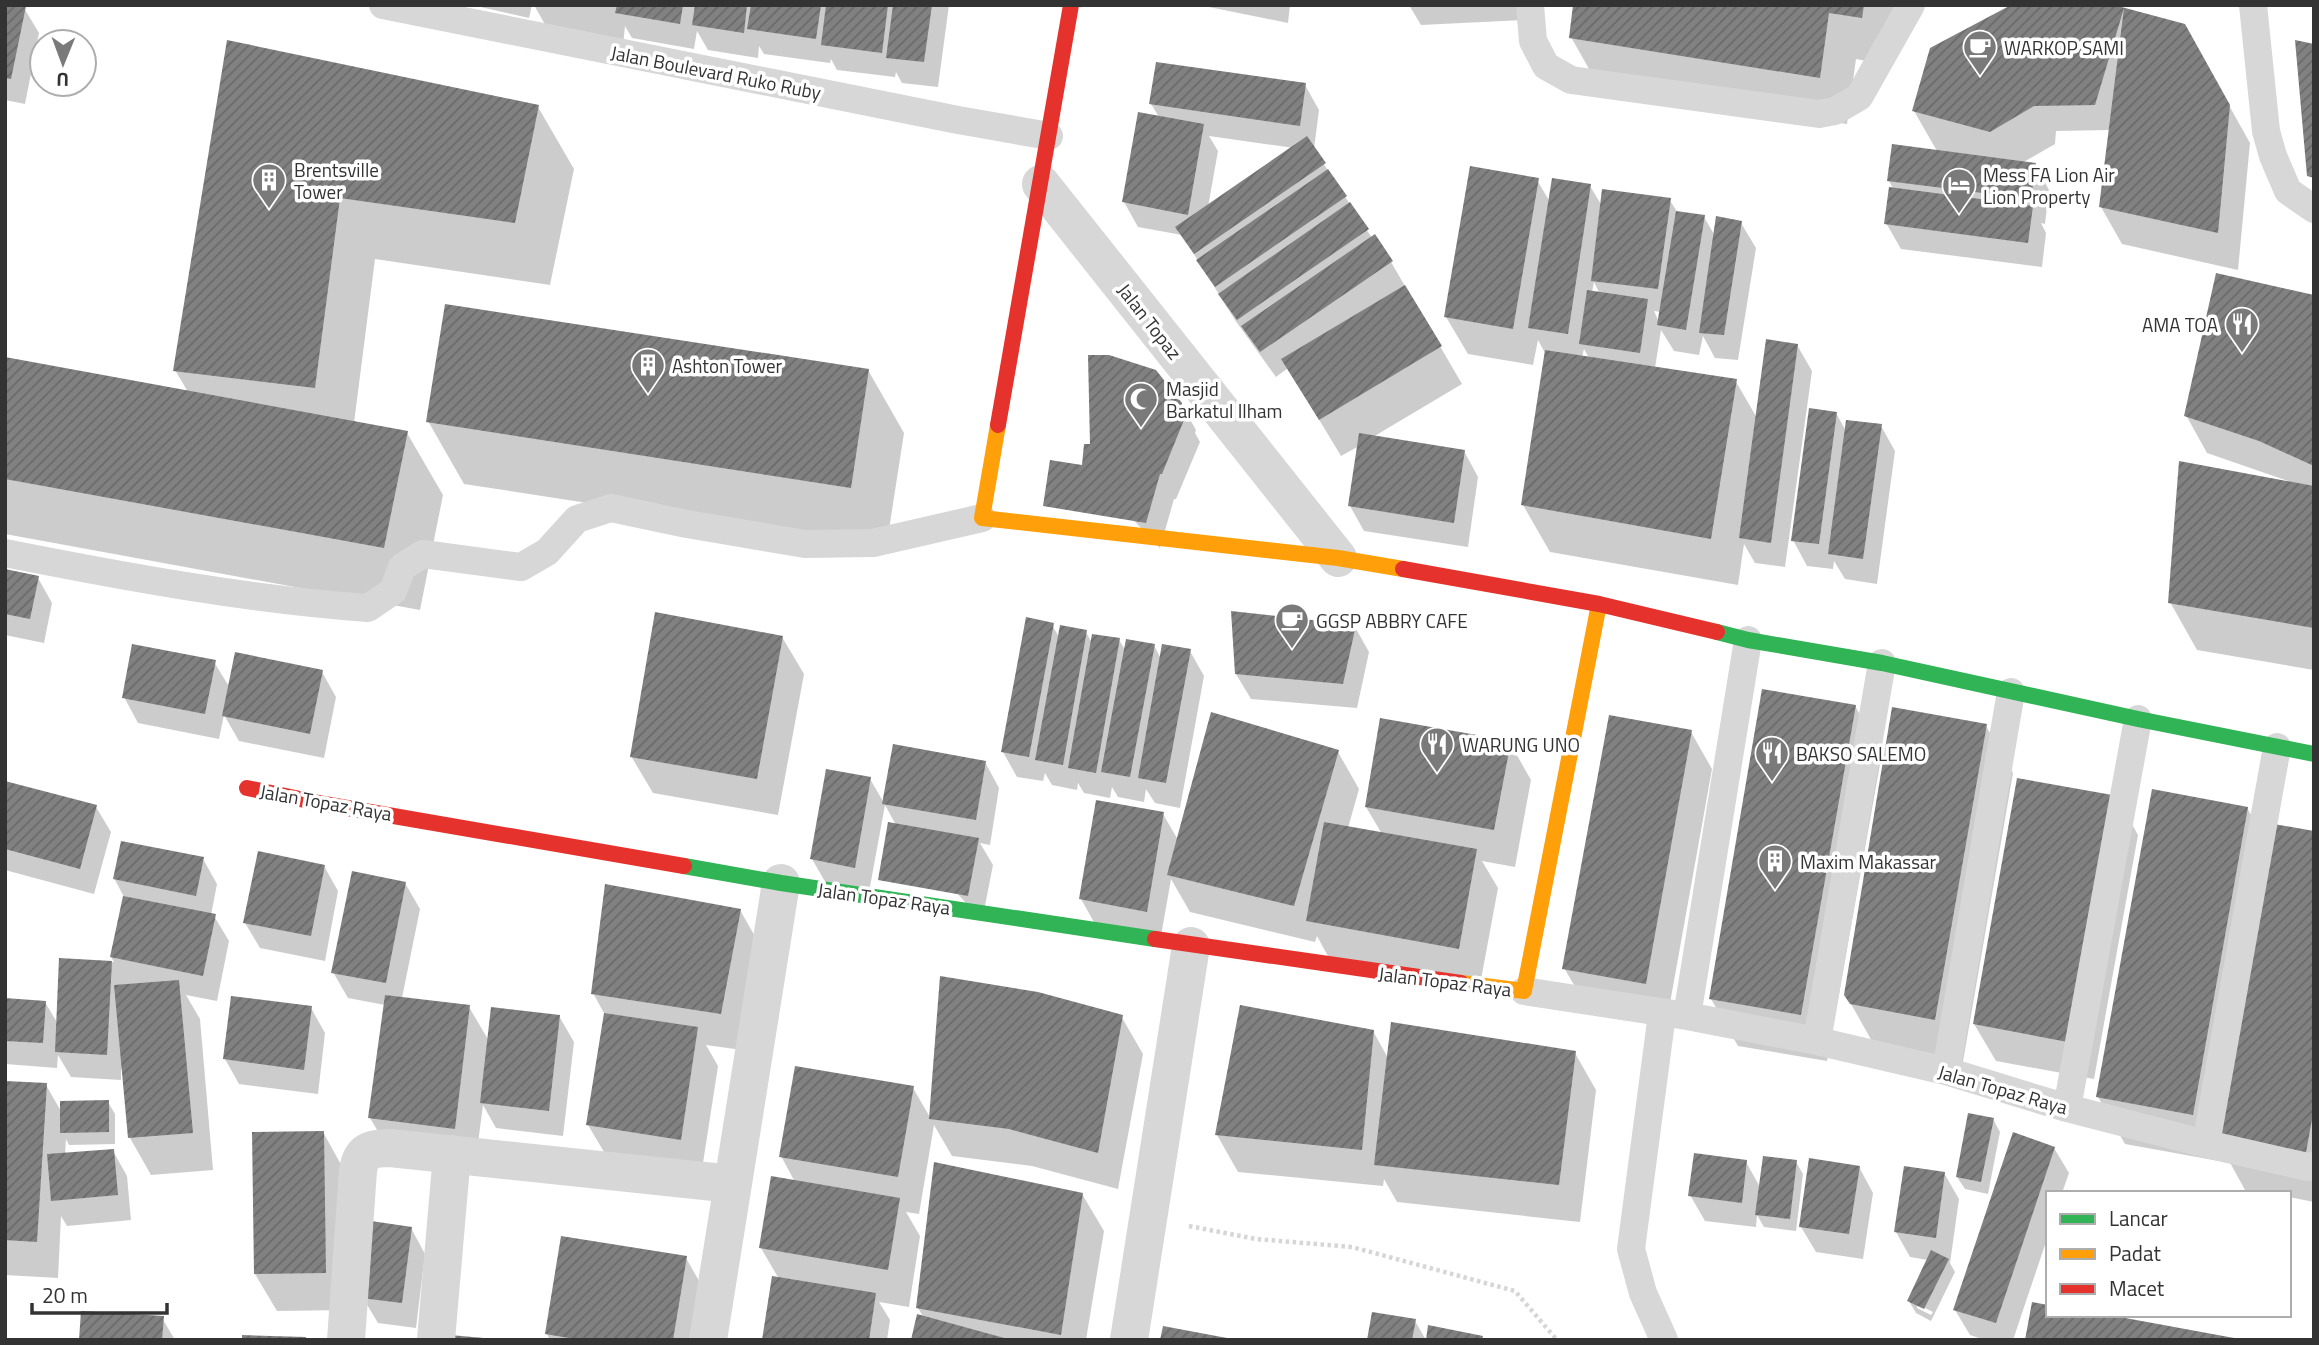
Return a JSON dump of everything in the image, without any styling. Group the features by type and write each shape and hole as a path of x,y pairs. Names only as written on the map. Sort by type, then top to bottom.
{"street":[{"path":"1071,5 982,518 1338,558 1599,604 1748,640 1882,663 2314,754"},
{"name":"Jalan Topaz","path":"1041,184 1338,558"},
{"name":"Jalan Topaz Raya","path":"247,788 324,804 781,883 1191,946 1524,991 1599,604"},
{"path":"708,1340 781,883"},
{"path":"1129,1340 1191,946"},
{"path":"346,1340 359,1160 366,1152 375,1149 452,1154 733,1184"},
{"path":"436,1340 452,1154"}],"lane":[{"name":"Jalan Boulevard Ruko Ruby","path":"383,5 1049,136"},
{"path":"1530,5 1533,41 1546,66 1571,80 1819,114 1835,111 1859,97 1911,5"},
{"path":"2253,5 2266,131 2273,156 2288,191 2314,208"},
{"path":"5,553 195,589 368,608 393,591 402,567 423,554 521,566 547,552 577,519 611,508 805,544 873,543 982,518"},
{"path":"1664,1340 1643,1293 1631,1249 1748,640"},
{"path":"1817,1041 1882,663"},
{"path":"1946,1071 2011,692"},
{"path":"2067,1108 2138,719"},
{"path":"2206,1144 2277,747"},
{"name":"Jalan Topaz Raya","path":"1524,991 1817,1041 1946,1071 2067,1108 2206,1144 2308,1167 2314,1166"}],"path":[{"path":"1147,1219 1255,1239 1352,1247 1515,1291 1557,1340"}],"building":[{"path":"5,5 26,6 11,79 5,78"},
{"path":"617,5 683,5 680,24 615,13"},
{"path":"695,5 747,5 744,33 692,25"},
{"path":"751,5 821,5 816,39 747,29"},
{"path":"826,5 888,5 882,53 821,45"},
{"path":"893,5 932,5 924,62 886,58"},
{"path":"1573,5 1864,5 1862,18 1829,13 1820,78 1569,38"},
{"path":"2011,5 2114,5 2185,24 2230,105 2218,233 2099,207 2124,8 2095,105 2034,106 1990,132 1912,111 1930,48"},
{"name":"Brentsville Tower","path":"227,40 539,105 515,223 340,198 315,388 173,371"},
{"path":"2295,40 2314,44 2314,178 2307,176"},
{"path":"1156,62 1306,83 1300,126 1149,104"},
{"path":"1138,112 1204,124 1188,215 1122,202"},
{"path":"1307,136 1326,163 1194,254 1175,227"},
{"path":"1892,144 2036,163 2031,199 1887,181"},
{"path":"1470,166 1539,178 1513,329 1444,317"},
{"path":"1328,169 1347,196 1215,287 1196,260"},
{"path":"1552,178 1591,184 1568,334 1528,328"},
{"name":"Mess FA Lion Air Lion Property","path":"1889,187 2033,206 2028,243 1884,224"},
{"path":"1602,189 1671,198 1658,289 1591,281"},
{"path":"1350,202 1369,229 1237,320 1218,294"},
{"path":"1676,211 1705,215 1686,330 1657,325"},
{"path":"1716,216 1742,221 1724,335 1699,333"},
{"path":"1375,234 1393,261 1260,352 1241,326"},
{"name":"AMA TOA","path":"2216,273 2314,295 2314,466 2259,441 2184,416"},
{"path":"1405,285 1442,346 1319,420 1281,359"},
{"path":"1587,290 1648,299 1640,353 1579,344"},
{"name":"Ashton Tower","path":"445,304 869,369 851,488 426,422"},
{"path":"1766,339 1798,344 1771,543 1739,538"},
{"path":"1545,350 1737,379 1711,539 1521,505"},
{"path":"1088,355 1109,355 1156,370 1182,403 1180,412 1186,415 1160,474 1146,523 1043,506 1050,460 1082,465 1084,444 1090,444"},
{"path":"5,357 408,431 384,548 5,479"},
{"path":"1809,408 1837,412 1819,544 1791,541"},
{"path":"1846,420 1882,424 1863,559 1828,554"},
{"path":"1359,433 1465,450 1454,523 1348,506"},
{"path":"2179,461 2314,486 2314,628 2168,603"},
{"path":"5,569 39,576 30,619 5,614"},
{"name":"GGSP ABBRY CAFE","path":"1231,611 1356,625 1343,684 1235,674"},
{"path":"655,612 783,636 757,779 630,757"},
{"path":"1026,617 1054,623 1029,757 1001,752"},
{"path":"1060,625 1087,630 1063,765 1035,760"},
{"path":"1092,634 1120,638 1096,773 1068,768"},
{"path":"1126,639 1155,644 1130,777 1101,772"},
{"path":"132,644 216,660 205,714 122,698"},
{"path":"1162,644 1191,649 1166,783 1138,778"},
{"path":"235,652 323,670 310,734 222,716"},
{"name":"Maxim Makassar","path":"1762,689 1856,705 1801,1015 1709,999"},
{"path":"1892,707 1987,724 1935,1020 1850,1004 1844,995"},
{"path":"1211,712 1339,750 1294,906 1167,875"},
{"path":"1609,715 1692,730 1646,984 1562,969"},
{"name":"WARUNG UNO","path":"1380,718 1511,741 1494,830 1365,807"},
{"path":"893,744 986,761 976,820 882,804"},
{"path":"826,769 871,777 855,868 810,859"},
{"path":"2017,778 2118,796 2073,1043 1973,1024"},
{"path":"5,781 97,805 80,869 5,849"},
{"path":"2152,789 2248,807 2193,1115 2096,1097"},
{"path":"1096,800 1164,812 1147,912 1079,899"},
{"path":"888,822 979,838 968,896 878,880"},
{"path":"1324,822 1477,849 1459,949 1306,921"},
{"path":"2274,824 2314,831 2314,1108 2305,1158 2216,1143"},
{"path":"121,841 204,857 196,896 113,879"},
{"path":"258,851 325,865 311,936 243,923"},
{"path":"352,871 406,882 386,983 331,973"},
{"path":"605,884 741,909 721,1014 591,994"},
{"path":"123,896 216,914 203,976 110,957"},
{"path":"59,958 112,961 107,1055 55,1052"},
{"path":"940,976 1038,992 1123,1015 1098,1153 1009,1129 929,1119"},
{"path":"179,980 193,1133 128,1138 114,985"},
{"path":"385,995 470,1005 455,1129 368,1118"},
{"path":"231,996 312,1006 304,1070 223,1059"},
{"path":"5,998 46,1001 43,1043 5,1041"},
{"path":"1240,1005 1374,1030 1362,1150 1215,1135"},
{"path":"491,1007 560,1015 549,1111 480,1103"},
{"path":"604,1013 698,1027 681,1140 586,1125"},
{"path":"1391,1022 1576,1051 1559,1185 1374,1165"},
{"path":"795,1066 914,1086 898,1177 779,1157"},
{"path":"5,1081 47,1083 37,1242 5,1240"},
{"path":"109,1100 109,1132 60,1133 60,1101"},
{"path":"1968,1113 1994,1118 1981,1182 1956,1177"},
{"path":"324,1131 326,1273 254,1274 252,1132"},
{"path":"2013,1132 2055,1147 1996,1323 1953,1310"},
{"path":"114,1149 118,1195 51,1201 47,1154"},
{"path":"1694,1153 1747,1160 1742,1203 1688,1196"},
{"path":"1763,1156 1797,1160 1790,1219 1755,1215"},
{"path":"1809,1158 1860,1166 1849,1234 1799,1227"},
{"path":"934,1162 1083,1193 1061,1335 916,1308"},
{"path":"1904,1166 1945,1172 1936,1238 1894,1232"},
{"path":"771,1176 900,1198 888,1270 759,1248"},
{"path":"371,1221 412,1227 402,1303 361,1298"},
{"path":"561,1236 687,1256 673,1340 581,1340 545,1334"},
{"path":"1931,1250 1949,1259 1924,1309 1907,1301"},
{"path":"772,1276 876,1293 869,1340 762,1340"},
{"path":"2032,1302 2046,1305 2046,1317 2120,1317 2245,1340 2025,1340"},
{"path":"81,1311 164,1316 162,1340 79,1340"},
{"path":"1372,1312 1416,1319 1412,1340 1367,1340"},
{"path":"917,1314 1008,1339 1008,1340 911,1340"},
{"path":"1428,1325 1483,1336 1482,1340 1426,1340"},
{"path":"1163,1326 1227,1338 1227,1340 1160,1340"},
{"path":"242,1335 306,1337 306,1340 242,1340"},
{"path":"450,1335 484,1338 484,1340 449,1340"}],"traffic: fast":[{"path":"1717,632 1748,640 1882,663 2314,754"},
{"path":"684,866 1155,939"}],"traffic: slow":[{"path":"998,425 982,518 1338,558 1403,569"},
{"path":"1461,983 1524,991 1599,604"}],"traffic: jam":[{"path":"998,425 1071,5"},
{"path":"1403,569 1599,604 1717,632"},
{"path":"247,788 324,804 684,866"},
{"path":"1155,939 1461,983"}],"place":[{"name":"WARKOP SAMI","path":"1980,77"},
{"name":"Brentsville Tower","path":"269,210"},
{"name":"Mess FA Lion Air Lion Property","path":"1959,215"},
{"name":"AMA TOA","path":"2242,354"},
{"name":"Ashton Tower","path":"648,395"},
{"name":"Masjid Barkatul Ilham","path":"1141,429"},
{"name":"GGSP ABBRY CAFE","path":"1292,650"},
{"name":"WARUNG UNO","path":"1437,774"},
{"name":"BAKSO SALEMO","path":"1772,783"},
{"name":"Maxim Makassar","path":"1775,891"}]}
